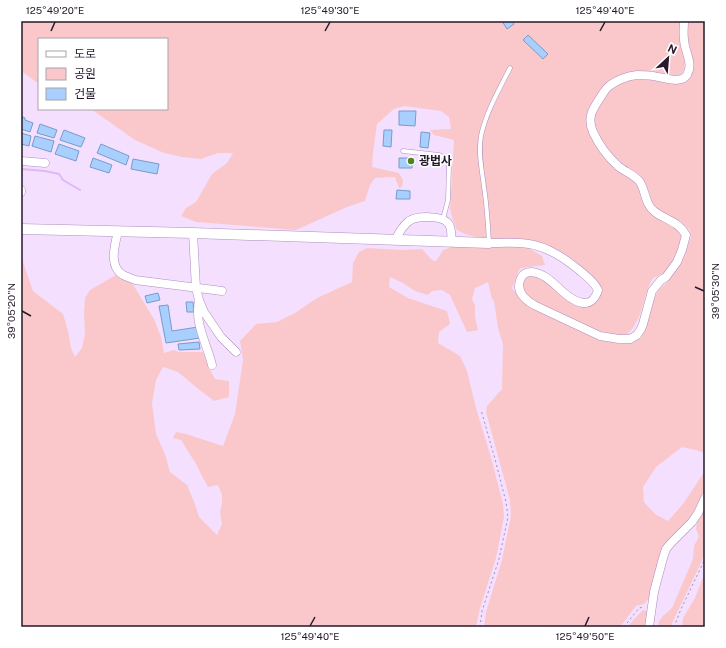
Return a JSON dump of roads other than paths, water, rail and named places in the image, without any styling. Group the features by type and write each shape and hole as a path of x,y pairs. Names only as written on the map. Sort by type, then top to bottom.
{"street":[{"path":"21,229 529,244 555,253 594,283 598,290 594,299 590,302 583,303 572,299 550,280 539,273 529,272 522,275 519,283 520,292 526,300 560,318 600,336 630,339 637,335 641,329 652,291 661,280 666,277 677,262 686,235 682,229 654,212 650,207 640,181 619,167 607,155 593,131 590,122 591,113 607,88 628,77 649,75 674,80 681,79 686,76 689,67 689,60 684,41 684,21"},
{"path":"21,161 45,163"},
{"path":"396,239 399,231 410,221 429,216 443,219 449,223 452,242"},
{"path":"118,231 114,247 114,258 116,267 124,276 135,280 222,291"},
{"path":"193,233 196,288 199,300 204,312 221,337 236,352"},
{"path":"199,300 198,307 200,326 212,365"},
{"path":"649,627 655,585 666,549 692,522 705,498"}],"lane":[{"path":"489,243 480,162 481,136 485,121 510,68"},
{"path":"403,150 439,154 447,159 449,166 448,200 443,219"}],"waterway":[{"path":"21,169 59,174 63,180 80,190"}],"place":[{"name":"광법사","path":"411,161"}]}
